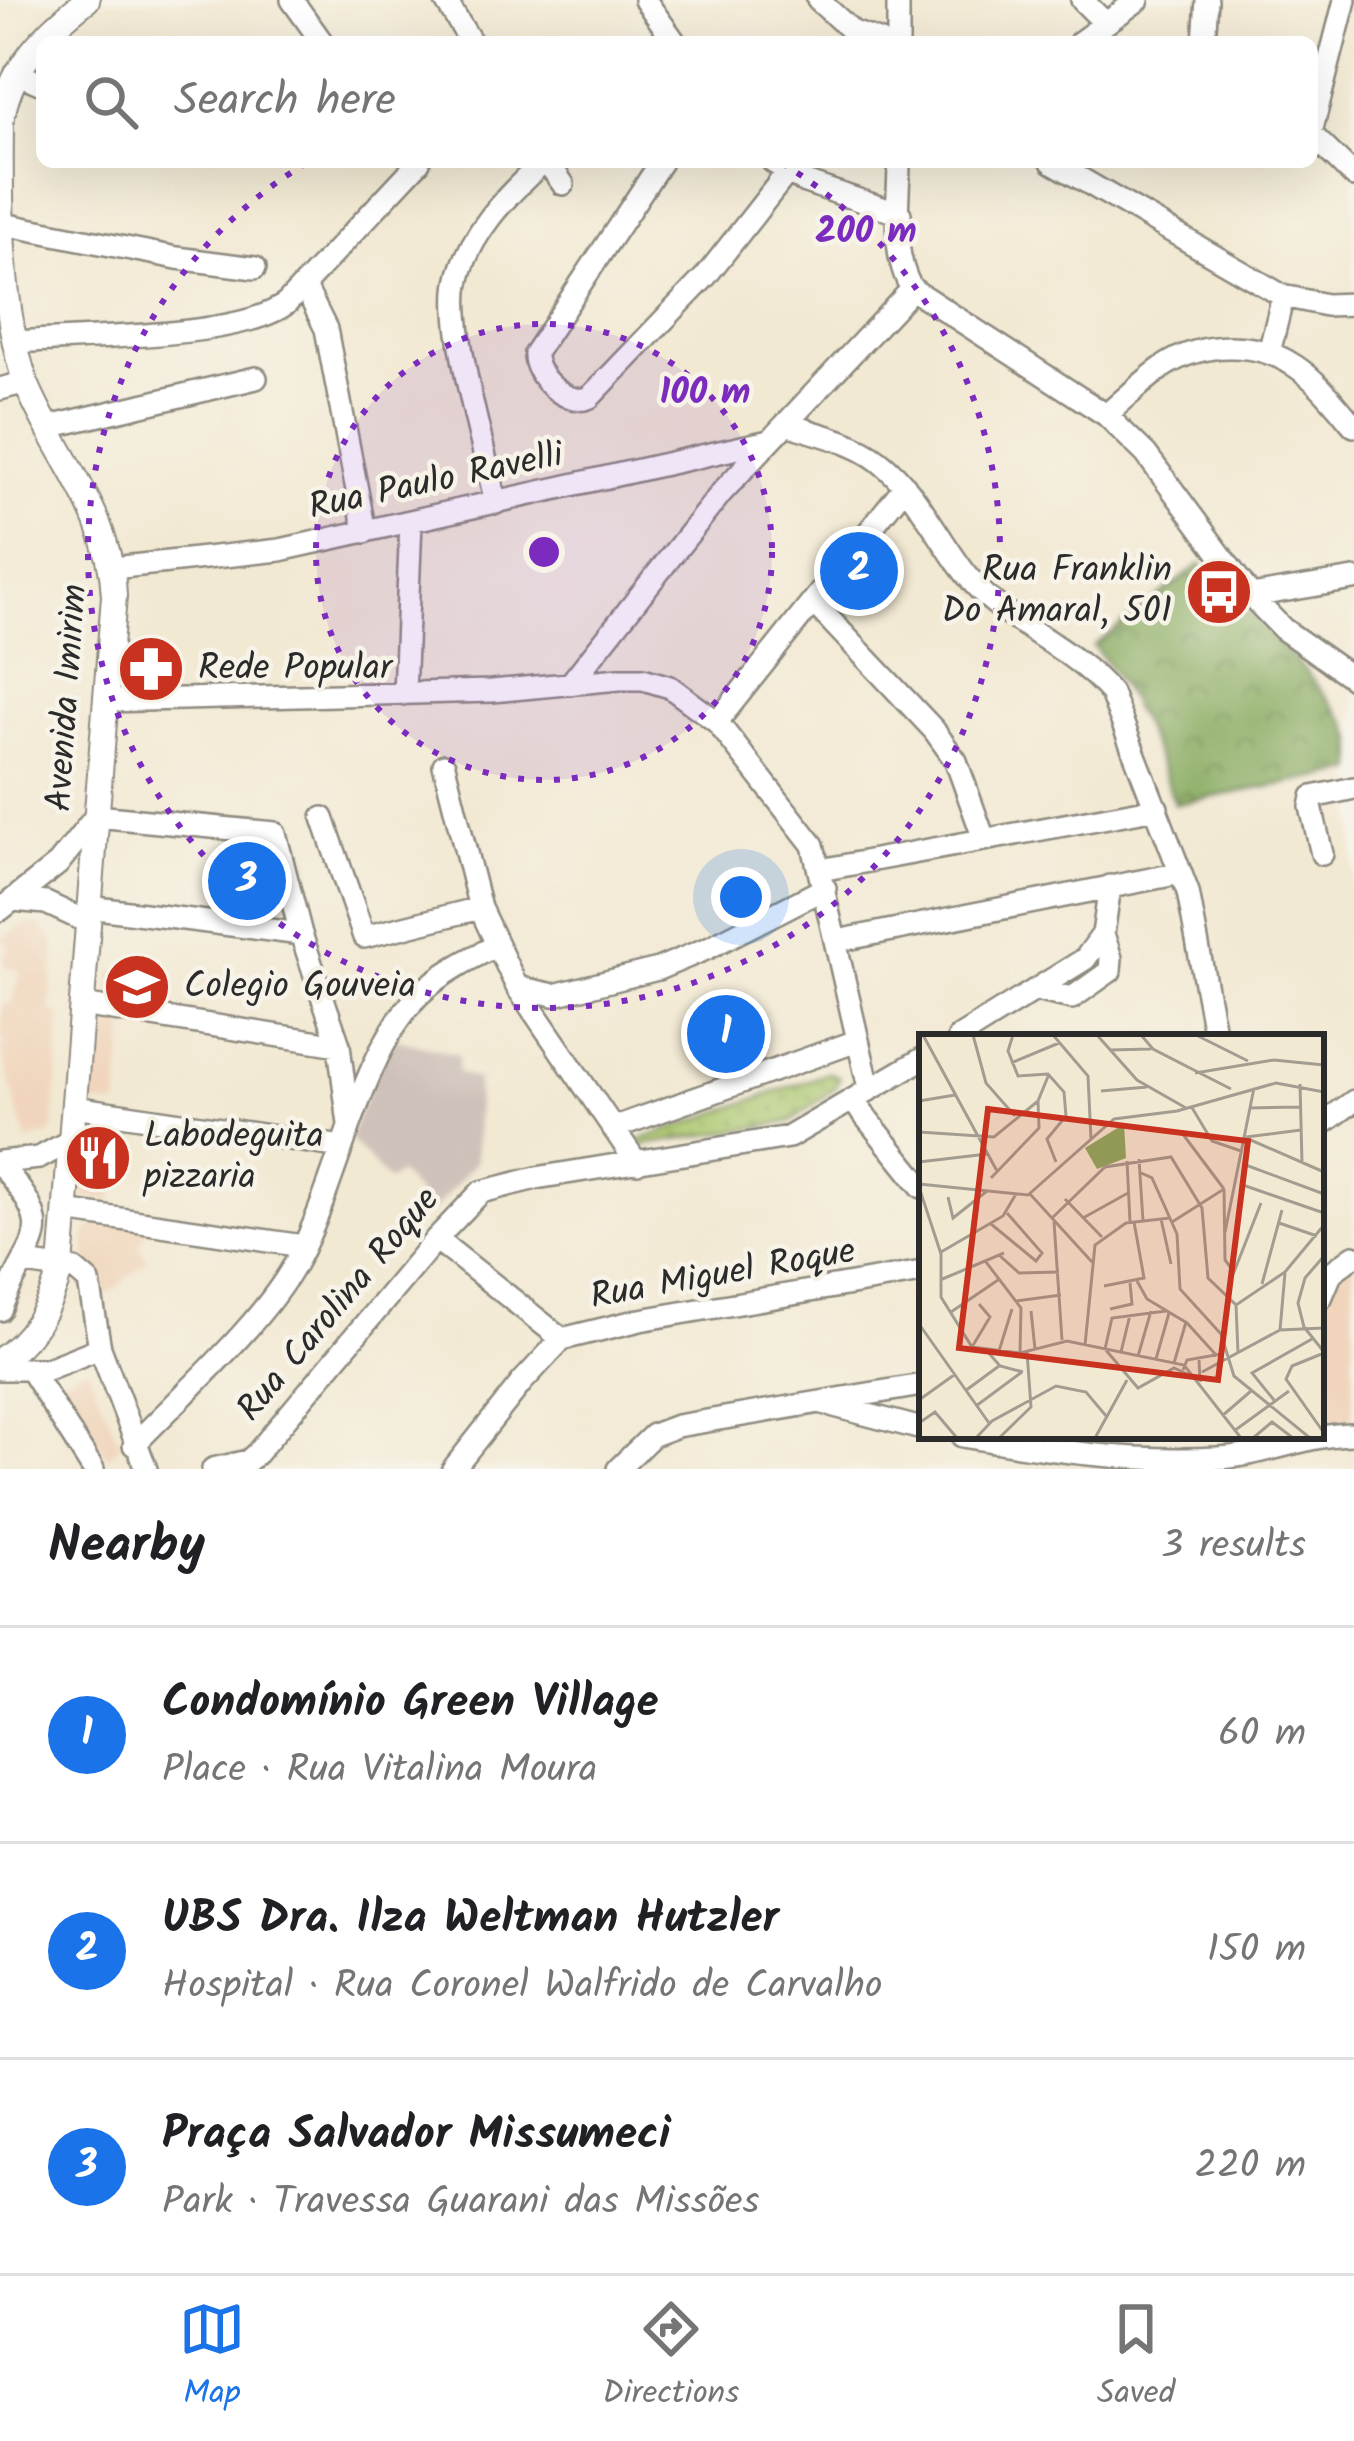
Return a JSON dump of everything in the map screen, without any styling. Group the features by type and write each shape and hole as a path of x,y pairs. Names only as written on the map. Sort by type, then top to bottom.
{"main road":[{"name":"Avenida Imirim","path":"47,36 87,0"},
{"name":"Avenida Imirim","path":"0,1365 44,1314 62,1268 113,568 94,510 26,382 14,342 0,161 3,103 16,74 36,50"}],"street":[{"path":"292,0 318,36"},
{"path":"445,0 467,36"},
{"path":"645,0 671,36"},
{"path":"818,0 853,32 864,36"},
{"path":"898,0 898,36"},
{"path":"1082,0 1105,23"},
{"path":"1088,36 1138,0"},
{"path":"1204,36 1207,0"},
{"path":"1318,108 1345,0"},
{"path":"16,74 36,82"},
{"path":"1335,154 1354,136"},
{"path":"1318,138 1354,176"},
{"path":"14,342 226,327 265,317 287,303 408,168"},
{"path":"496,503 458,322 458,281 467,254 486,224 508,194 538,168"},
{"path":"550,168 563,184"},
{"path":"657,168 535,353 538,372 572,400 590,398 706,276 780,168 900,214"},
{"path":"899,168 902,269 912,290 1106,415 1146,454 1251,596 1283,629 1354,679"},
{"path":"1062,168 1283,296 1326,305 1354,304"},
{"path":"3,224 176,258 255,268"},
{"path":"304,285 326,329 365,532"},
{"path":"570,684 722,492 912,290"},
{"path":"1270,353 1283,296"},
{"path":"1106,415 1165,367 1185,356 1228,347 1270,353 1306,375 1354,425"},
{"path":"49,427 256,378"},
{"path":"0,388 26,382"},
{"path":"786,424 878,460 905,486 983,593 1111,693 1181,873 1215,1034"},
{"name":"Rua Paulo Ravelli","path":"113,568 280,550 769,441"},
{"path":"717,722 905,486"},
{"path":"404,694 411,520"},
{"path":"1251,596 1354,579"},
{"path":"815,604 934,730 956,761 984,839"},
{"path":"106,701 404,694 643,679 670,688 717,722 805,832 823,879 837,941 857,1041 860,1094 919,1182"},
{"path":"444,765 480,908 496,946 517,986 637,1163"},
{"path":"1322,854 1313,797 1354,788"},
{"path":"517,986 554,995 658,968 708,948 823,879 984,839 1157,808"},
{"path":"7,905 58,864 96,816 275,833 301,934 339,1046 346,1138"},
{"path":"323,818 364,937 480,908"},
{"path":"837,941 1181,873"},
{"path":"963,1034 1084,959 1103,934 1110,886"},
{"path":"7,905 46,903 88,914 301,934"},
{"path":"134,1445 273,1294 303,1246 402,1014 436,982 496,946"},
{"path":"81,1005 339,1046"},
{"path":"613,1128 857,1041"},
{"name":"Rua Carolina Roque","path":"213,1469 248,1460 268,1441 470,1200 493,1188 769,1142 807,1127 919,1061"},
{"path":"1324,1123 1354,1101"},
{"path":"74,1107 346,1138"},
{"path":"0,1310 25,1263 36,1213 0,1163 39,1158 71,1140"},
{"path":"66,1211 303,1246"},
{"path":"436,1239 562,1339"},
{"path":"1324,1291 1332,1272 1354,1256"},
{"path":"25,1263 79,1272 89,1282 100,1348 146,1469"},
{"name":"Rua Miguel Roque","path":"453,1469 562,1339 640,1320 919,1273"},
{"path":"0,1365 47,1369 100,1348"},
{"path":"31,1371 93,1469"},
{"path":"618,1469 653,1435 677,1426 919,1385"},
{"path":"816,1401 919,1428"},
{"path":"1324,1436 1354,1433"},
{"path":"978,1439 1109,1463 1222,1464 1293,1439"}],"shaded area":[{"path":"26,923 40,925 55,941 50,1011 61,1014 54,1126 50,1134 27,1141 0,1048 5,1047 0,1032 3,1003 11,1005 21,972 3,965 9,945 0,940"},
{"name":"Colegio Gouveia","path":"112,970 167,978 163,1003 108,996"},
{"path":"99,1015 126,1019 118,1106 91,1104"},
{"path":"390,1037 459,1055 457,1072 477,1080 476,1161 432,1212 399,1173 388,1181 349,1138"},
{"path":"91,1115 111,1118 113,1202 84,1196"},
{"path":"98,1221 147,1227 139,1247 148,1260 109,1294 101,1293 86,1263 86,1235"},
{"path":"1354,1262 1354,1422 1324,1425 1324,1316 1333,1279"},
{"path":"87,1367 121,1445 108,1457 52,1384"}],"green space":[{"path":"1201,564 1306,672 1347,723 1354,740 1354,771 1175,804 1141,722 1094,646"},
{"path":"232,844 261,852 275,921 221,910"},
{"path":"829,1073 839,1077 835,1088 790,1122 637,1146 634,1142"}],"place":[{"name":"UBS Dra. Ilza Weltman Hutzler","path":"859,571"},
{"name":"Rua Franklin Do Amaral, 501","path":"1219,592"},
{"name":"Rede Popular","path":"151,669"},
{"name":"Praça Salvador Missumeci","path":"247,881"},
{"name":"Colegio Gouveia","path":"137,987"},
{"name":"Condomínio Green Village","path":"726,1034"},
{"name":"Labodeguita pizzaria","path":"98,1158"}]}
